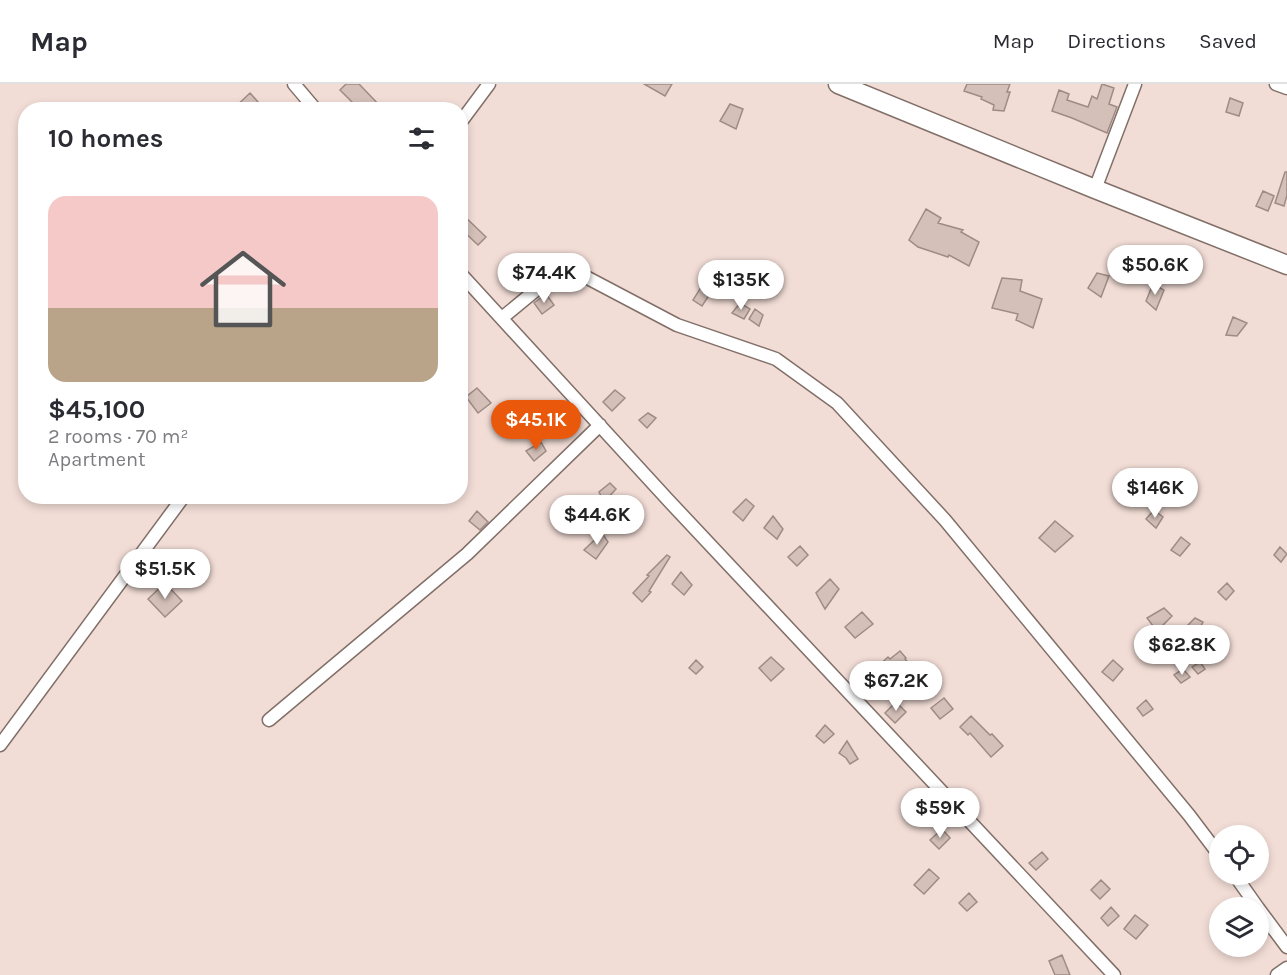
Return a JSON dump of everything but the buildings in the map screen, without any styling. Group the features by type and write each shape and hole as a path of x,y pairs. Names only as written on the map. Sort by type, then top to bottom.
{"main road":[{"path":"838,84 1287,265"}],"street":[{"path":"294,84 309,102"},
{"path":"468,112 489,84"},
{"path":"1095,189 1135,84"},
{"path":"1276,84 1287,88"},
{"path":"502,318 565,266 677,325 776,359 837,403 945,520 1209,842"},
{"path":"468,282 677,510 1114,975"},
{"path":"269,720 467,554 600,425"},
{"path":"0,745 178,504"},
{"path":"1269,923 1287,947"},
{"path":"1277,975 1287,968"}]}
